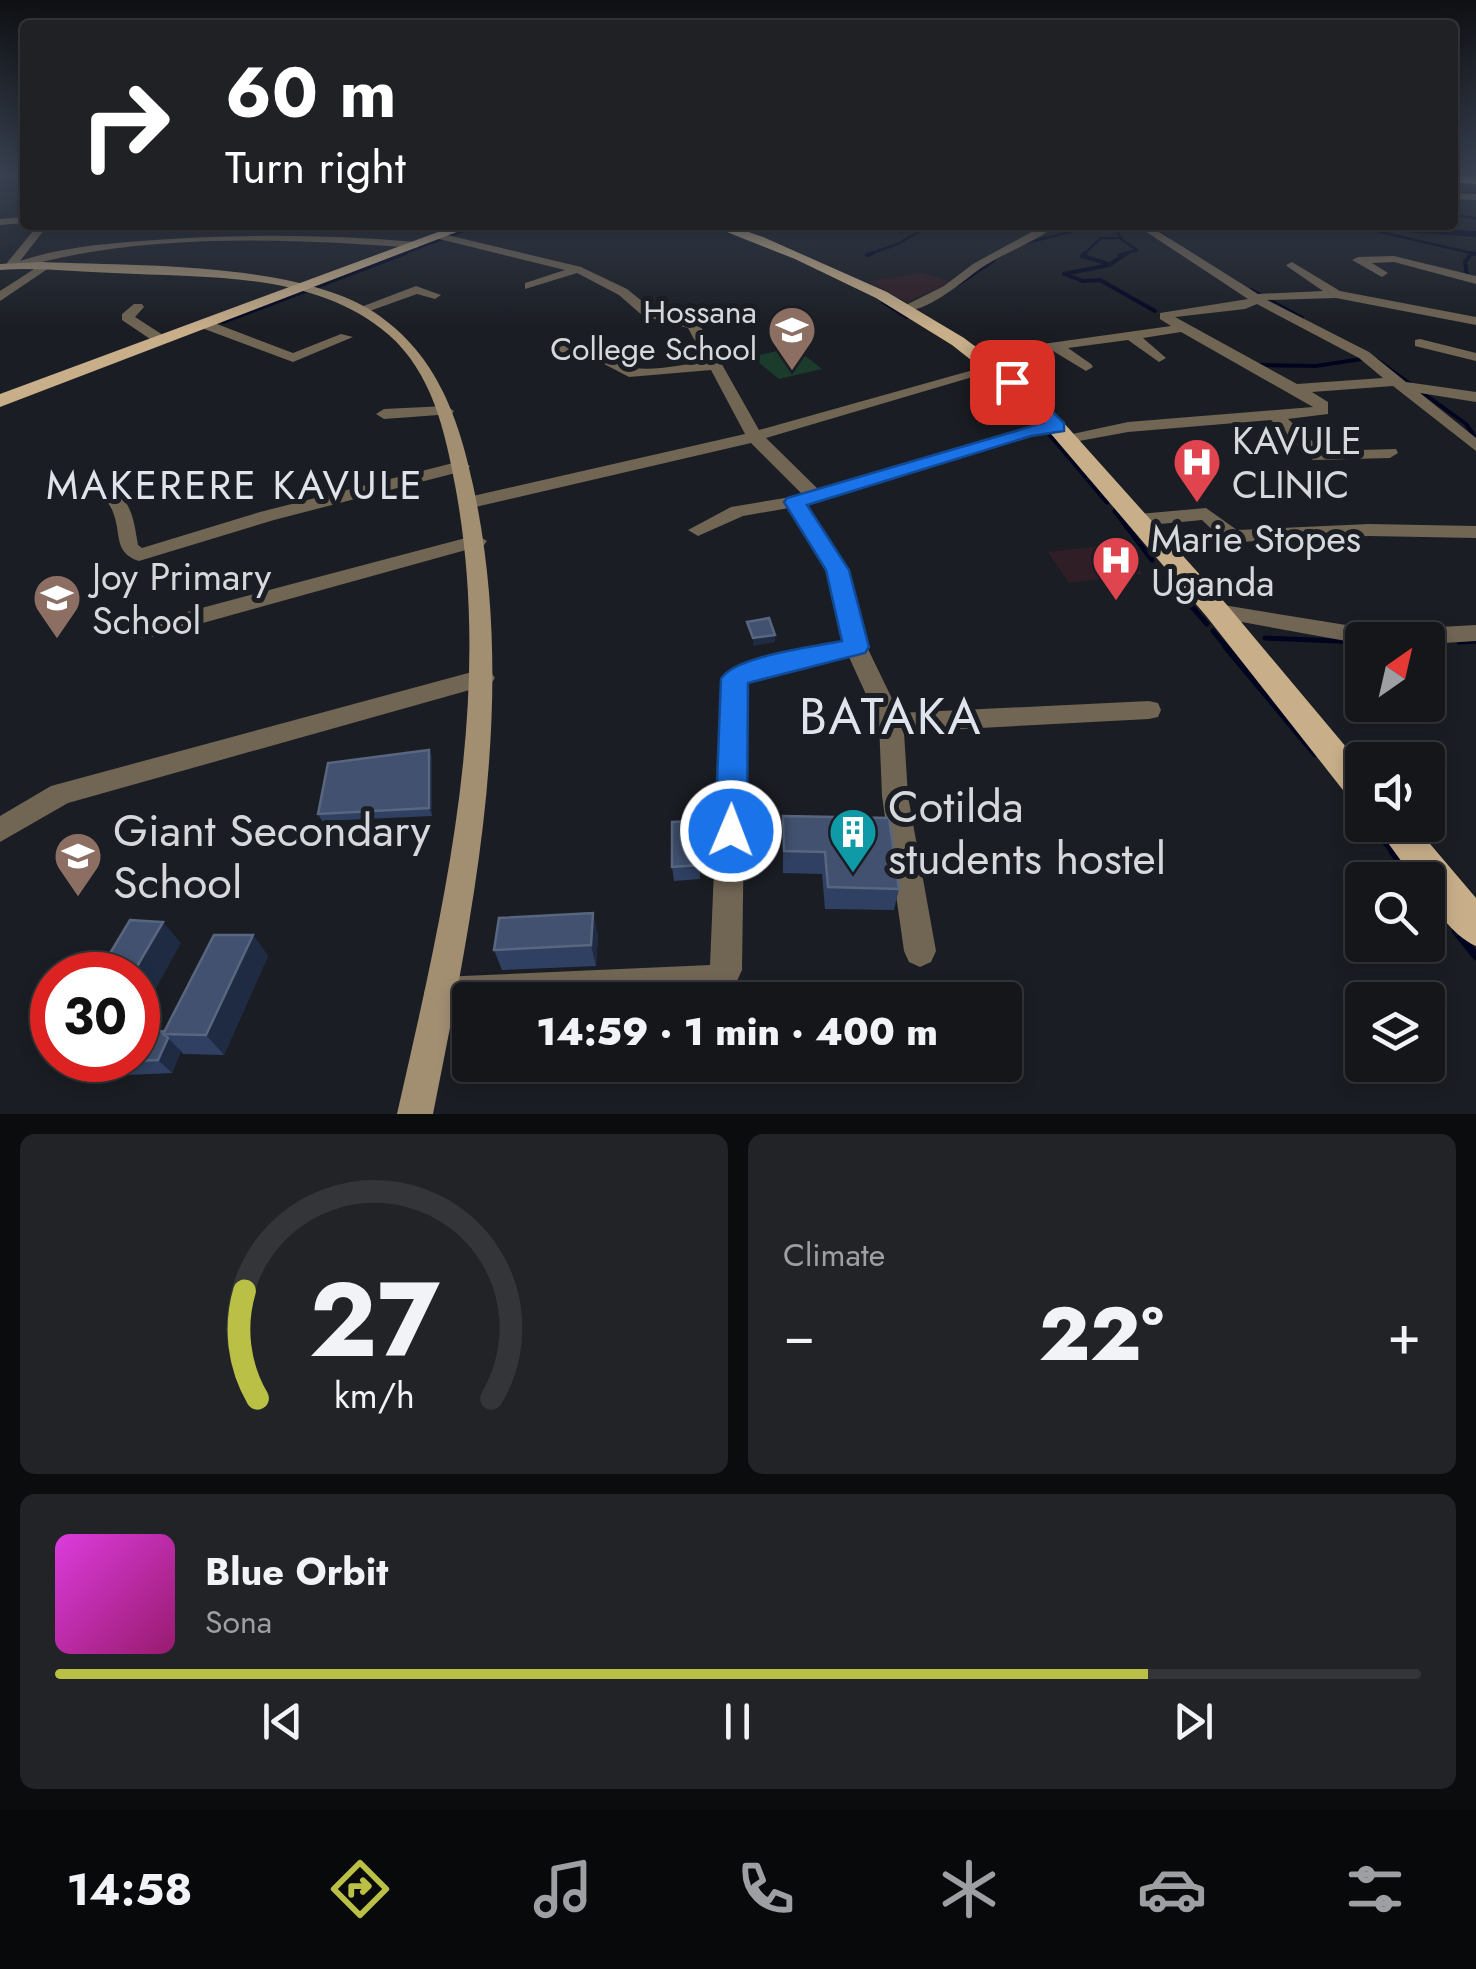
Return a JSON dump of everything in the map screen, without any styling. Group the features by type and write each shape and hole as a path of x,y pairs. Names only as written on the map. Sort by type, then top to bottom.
{"main road":[{"path":"0,400 455,230"},
{"path":"729,230 815,261 906,308 1003,368 1217,611 1345,768"},
{"path":"1406,842 1476,926"}],"street":[{"path":"8,267 39,230"},
{"path":"178,242 204,230"},
{"path":"296,240 316,230"},
{"path":"906,308 948,289 977,266 1043,230"},
{"path":"1149,230 1260,298 1364,355 1407,385 1476,446"},
{"path":"439,236 576,269 623,292 648,313 694,325 756,437 806,500 837,570 856,647 891,723 895,796 920,950"},
{"path":"8,267 64,252 178,242 296,240 416,245"},
{"path":"1382,274 1358,260 1394,260 1476,280"},
{"path":"1292,265 1336,294"},
{"path":"0,297 46,266"},
{"path":"8,267 228,276 300,288 359,310 390,330 413,352 432,379 446,411 471,502 477,541 484,678 471,812 415,1114"},
{"path":"529,286 576,269"},
{"path":"359,310 416,290 435,295"},
{"path":"698,530 738,511 806,500 1029,431 1063,434 1322,411 1320,402 1165,316 1245,306 1260,298 1336,294 1476,321"},
{"path":"138,307 127,316 161,340"},
{"path":"204,324 293,358 346,337"},
{"path":"471,502 756,437 786,425 1003,368 1058,347 1183,328"},
{"path":"1132,336 1159,358"},
{"path":"1420,343 1476,357"},
{"path":"1058,347 1086,366"},
{"path":"559,351 588,350 629,373 716,365"},
{"path":"1296,388 1407,385 1476,397"},
{"path":"384,414 446,411"},
{"path":"1278,417 1318,456 1390,454"},
{"path":"110,494 123,511 131,551 139,555 267,516 461,466"},
{"path":"1139,520 1206,514 1228,534 1237,536 1368,530 1476,532"},
{"path":"145,631 477,541"},
{"path":"1217,611 1346,633 1404,637 1476,633"},
{"path":"440,992 721,981 726,970 734,679 746,672 856,647"},
{"path":"0,830 61,794 484,678"},
{"path":"891,723 1148,710"}],"shaded area":[{"path":"922,273 952,282 907,302 869,281"},
{"path":"1117,544 1143,574 1069,583 1048,552"}],"green space":[{"path":"794,347 822,369 779,379 752,357"}],"building":[{"path":"769,618 775,635 753,638 747,622"},
{"path":"429,750 429,808 318,814 328,763"},
{"path":"783,816 889,818 899,889 828,887 825,852 784,851"},
{"path":"711,820 710,851 699,852 700,865 672,867 672,822"},
{"path":"593,913 591,945 494,950 499,918"},
{"path":"130,920 163,922 145,952 111,952"},
{"path":"214,935 253,935 206,1035 163,1034"},
{"path":"160,1031 165,1031 163,1034 168,1038 160,1056"}],"waterway":[{"path":"400,255 467,230"},
{"path":"721,230 730,233"},
{"path":"873,253 867,255 922,230"},
{"path":"1026,243 1078,230"},
{"path":"1116,230 1120,238"},
{"path":"1156,230 1169,239"},
{"path":"1372,230 1472,253"},
{"path":"1420,230 1476,234"},
{"path":"1083,255 1101,238 1120,238"},
{"path":"1119,255 1137,250 1120,238"},
{"path":"223,322 406,253"},
{"path":"1064,274 1109,265 1127,253"},
{"path":"1472,253 1476,254 1472,253"},
{"path":"1472,253 1465,262 1467,275 1476,278"},
{"path":"1083,255 1106,263"},
{"path":"958,284 994,260"},
{"path":"1067,275 1083,281 1100,280 1155,311"},
{"path":"1251,290 1302,318"},
{"path":"883,302 907,317"},
{"path":"1260,365 1316,366 1368,358"},
{"path":"1377,360 1466,424 1476,438"},
{"path":"1049,434 1093,486"},
{"path":"1091,483 1107,502"},
{"path":"1115,511 1152,560"},
{"path":"1166,577 1207,624"},
{"path":"1213,631 1227,648"},
{"path":"1265,638 1345,641"},
{"path":"1459,642 1476,641"},
{"path":"1225,646 1315,754"},
{"path":"1385,842 1395,854"},
{"path":"1393,852 1401,862"},
{"path":"1456,931 1476,956"}],"place":[{"name":"Hossana College School","path":"792,372"},
{"name":"KAVULE CLINIC","path":"1197,504"},
{"name":"Marie Stopes Uganda","path":"1116,602"},
{"name":"Joy Primary School","path":"57,640"},
{"name":"Cotilda students hostel","path":"853,874"},
{"name":"Giant Secondary School","path":"78,898"}],"district":[{"name":"MAKERERE KAVULE","path":"235,485"},
{"name":"BATAKA","path":"891,716"}],"route":[{"path":"731,831 734,679 746,672 856,647 837,570 795,502 1029,431 1057,427 1012,382"}]}
